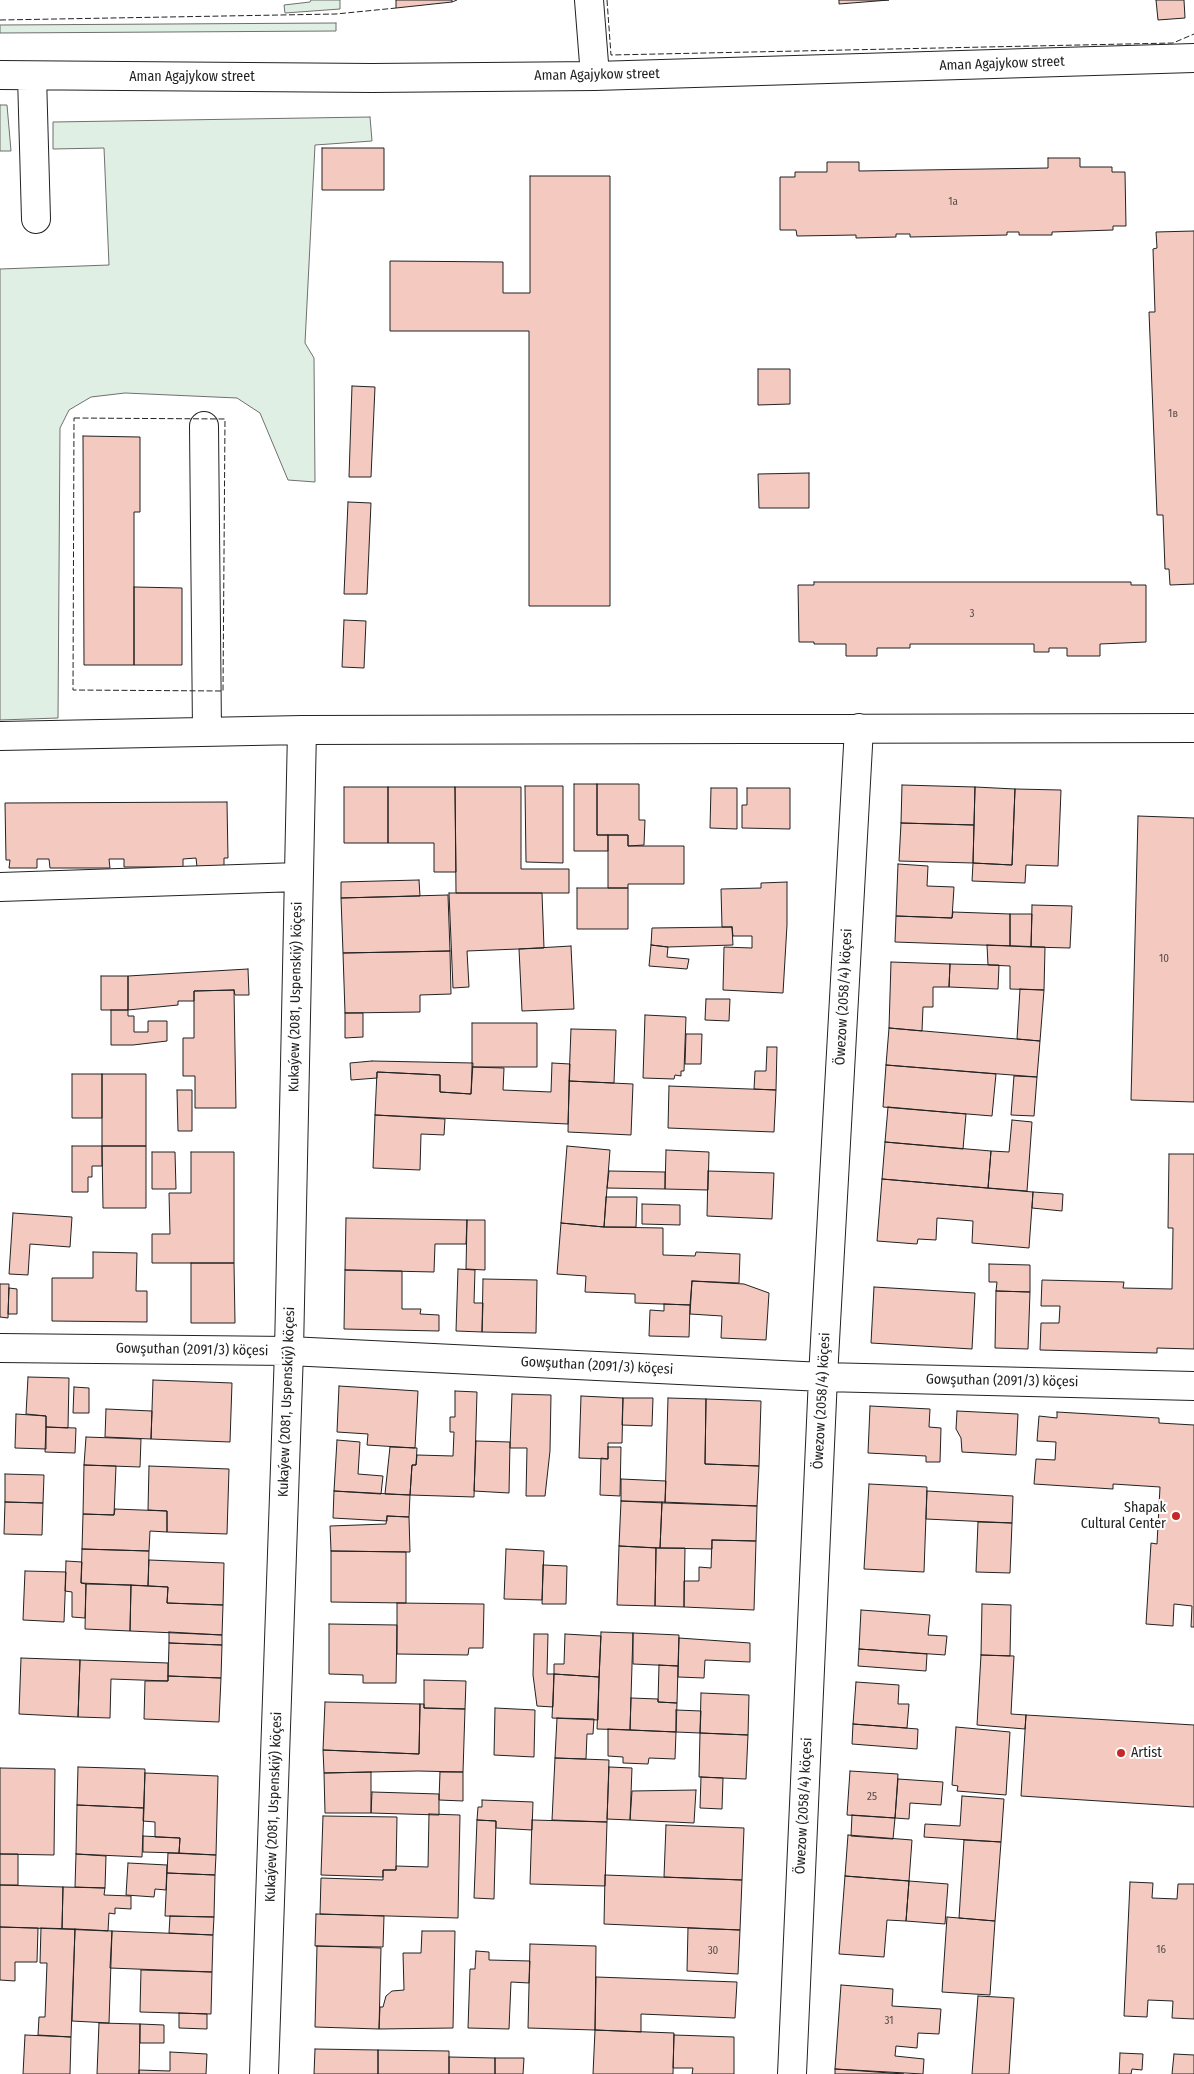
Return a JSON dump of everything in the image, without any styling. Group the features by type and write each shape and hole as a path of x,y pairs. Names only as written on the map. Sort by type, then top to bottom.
{"street":[{"path":"589,0 594,76"},
{"name":"Aman Agajykow street","path":"0,75 372,78 594,76 1194,58"},
{"path":"32,76 36,219"},
{"path":"204,426 207,732"},
{"name":"Öwezow (2058/4) köçesi","path":"792,2074 823,1376 859,728"},
{"path":"0,736 302,730 1194,728"},
{"name":"Kukaýew (2081, Uspenskiý) köçesi","path":"264,2074 289,1351 302,730"},
{"path":"0,887 298,877"},
{"name":"Gowşuthan (2091/3) köçesi","path":"0,1348 289,1351 823,1376 1194,1386"}],"green space":[{"path":"311,0 340,0 340,9 285,13 284,5 310,2"},
{"path":"336,23 336,31 0,33 0,25"},
{"path":"0,105 7,105 11,151 0,151"},
{"path":"370,117 372,141 315,145 305,343 314,358 315,482 288,480 260,413 237,398 125,393 91,397 69,410 60,428 58,718 0,720 0,269 109,265 104,148 53,149 53,122"}],"building":[{"path":"396,0 452,0 452,2 396,8"},
{"path":"839,0 889,0 839,4"},
{"path":"1156,0 1184,0 1185,18 1158,20"},
{"path":"322,148 384,148 384,190 322,190"},
{"path":"1048,158 1080,158 1080,167 1112,167 1112,172 1125,172 1126,226 1113,226 1113,230 1052,232 1052,235 1019,235 1019,232 1007,232 1007,235 910,237 910,234 896,234 896,237 856,238 856,235 797,236 796,230 780,230 780,177 795,177 795,172 827,172 827,162 859,162 859,171 1048,168"},
{"path":"530,176 610,176 610,606 529,606 529,331 390,331 390,261 503,262 503,293 530,293"},
{"path":"1194,231 1194,584 1170,585 1169,569 1165,569 1163,515 1157,515 1149,312 1155,312 1153,249 1157,248 1156,232"},
{"path":"758,369 790,369 790,404 758,405"},
{"path":"352,386 375,387 371,477 349,477"},
{"path":"83,436 140,437 140,512 134,512 134,665 84,665"},
{"path":"809,473 809,508 759,508 758,474"},
{"path":"348,502 371,503 367,594 344,594"},
{"path":"814,582 1131,582 1131,585 1146,585 1146,642 1100,644 1100,656 1067,656 1067,648 1049,648 1049,652 1034,652 1034,644 910,644 910,648 877,648 877,656 846,656 846,644 799,642 798,585 814,585"},
{"path":"134,587 182,588 182,665 134,665"},
{"path":"344,620 366,621 364,668 342,667"},
{"path":"574,784 597,784 597,835 608,835 608,851 574,851"},
{"path":"597,784 639,784 639,820 645,820 644,845 628,846 628,835 597,835"},
{"path":"902,785 975,787 974,825 901,823"},
{"path":"525,786 563,786 563,863 526,862"},
{"path":"344,787 388,787 388,843 344,843"},
{"path":"388,787 455,787 456,872 434,872 434,843 388,843"},
{"path":"455,787 521,787 521,869 569,869 569,893 456,893"},
{"path":"975,787 1015,789 1012,865 973,863"},
{"path":"711,788 737,788 737,829 710,828"},
{"path":"747,788 790,788 790,829 742,828 742,805 747,805"},
{"path":"1015,789 1061,790 1058,866 1026,865 1025,883 972,881 973,863 1012,865"},
{"path":"227,802 228,858 224,858 224,867 197,867 196,858 183,859 183,867 124,867 124,859 109,859 110,868 50,868 49,859 37,859 37,868 9,868 10,860 6,860 5,803"},
{"path":"1138,816 1194,818 1194,1102 1131,1100"},
{"path":"901,823 974,825 973,863 899,861"},
{"path":"608,835 628,835 628,846 684,846 684,884 628,884 628,888 608,888"},
{"path":"898,864 928,866 927,886 954,887 952,918 896,916"},
{"path":"419,880 420,896 341,898 341,882"},
{"path":"787,882 787,925 783,993 723,990 724,947 752,948 752,936 733,936 732,927 722,927 721,889 761,888 761,883"},
{"path":"577,888 628,888 628,929 577,929"},
{"path":"449,893 542,893 544,948 467,951 469,987 453,988"},
{"path":"448,895 450,951 343,953 341,898"},
{"path":"1032,905 1072,906 1070,948 1031,947"},
{"path":"953,912 1010,914 1010,946 895,942 896,916 952,918"},
{"path":"1010,914 1032,914 1031,947 1010,946"},
{"path":"732,927 733,945 668,947 651,945 652,928"},
{"path":"651,945 668,947 667,957 689,959 687,969 649,966"},
{"path":"987,945 1045,947 1044,990 1010,989 1010,966 988,965"},
{"path":"571,946 574,1009 522,1011 519,949"},
{"path":"450,951 451,994 420,995 420,1012 345,1013 343,953"},
{"path":"891,962 950,964 949,987 933,987 933,1007 923,1007 922,1031 889,1028"},
{"path":"950,964 999,965 998,989 949,987"},
{"path":"248,969 249,995 235,995 234,990 194,991 194,1001 178,1001 178,1005 128,1010 128,976"},
{"path":"101,976 128,976 128,1010 101,1010"},
{"path":"1020,989 1044,990 1040,1041 1017,1039"},
{"path":"234,990 236,1108 195,1108 195,1076 183,1076 183,1038 194,1038 194,991"},
{"path":"706,999 730,999 729,1021 705,1020"},
{"path":"111,1010 128,1010 128,1016 134,1016 134,1032 148,1032 148,1021 167,1021 167,1041 133,1045 111,1045"},
{"path":"345,1013 363,1013 363,1037 345,1038"},
{"path":"645,1015 686,1017 684,1071 681,1071 681,1076 675,1075 674,1079 643,1078"},
{"path":"472,1023 537,1023 537,1067 472,1067"},
{"path":"889,1028 1040,1041 1037,1077 886,1065"},
{"path":"571,1029 616,1030 614,1083 569,1081"},
{"path":"686,1034 702,1034 701,1064 685,1064"},
{"path":"767,1047 777,1047 776,1090 754,1089 755,1071 766,1071"},
{"path":"372,1061 473,1063 471,1094 440,1092 440,1075 377,1072 377,1078 351,1080 350,1063"},
{"path":"552,1063 570,1064 568,1124 375,1115 377,1072 440,1075 440,1092 471,1094 472,1067 504,1068 503,1090 551,1092"},
{"path":"886,1065 996,1074 992,1116 883,1107"},
{"path":"72,1074 102,1074 102,1118 72,1118"},
{"path":"102,1074 146,1074 146,1146 102,1146"},
{"path":"1014,1076 1037,1077 1034,1116 1011,1115"},
{"path":"569,1081 633,1084 631,1135 568,1132"},
{"path":"669,1086 776,1090 774,1132 668,1128"},
{"path":"177,1090 192,1090 192,1131 178,1131"},
{"path":"888,1107 966,1114 963,1149 885,1142"},
{"path":"375,1115 445,1119 444,1135 421,1134 420,1170 373,1168"},
{"path":"1012,1120 1032,1122 1027,1191 988,1188 991,1151 1009,1152"},
{"path":"885,1142 991,1151 988,1188 882,1179"},
{"path":"72,1146 102,1146 102,1166 92,1166 92,1177 88,1177 88,1192 72,1192"},
{"path":"102,1146 146,1146 146,1208 103,1208"},
{"path":"567,1146 610,1150 604,1227 561,1223"},
{"path":"666,1150 709,1152 708,1190 665,1189"},
{"path":"152,1152 175,1152 176,1189 152,1189"},
{"path":"191,1152 234,1152 234,1263 152,1263 152,1234 170,1234 169,1193 191,1193"},
{"path":"1169,1154 1194,1154 1194,1349 1157,1348 1157,1353 1040,1350 1041,1323 1059,1323 1060,1306 1041,1306 1042,1280 1124,1282 1123,1288 1172,1289 1173,1228 1168,1228"},
{"path":"609,1171 665,1172 665,1189 607,1188"},
{"path":"708,1171 774,1173 772,1219 707,1216"},
{"path":"882,1179 1033,1192 1029,1248 972,1243 973,1221 937,1218 936,1240 918,1239 917,1244 877,1241"},
{"path":"1033,1192 1063,1194 1062,1211 1032,1208"},
{"path":"606,1197 637,1197 636,1227 604,1227"},
{"path":"642,1204 680,1205 680,1225 642,1224"},
{"path":"13,1213 72,1217 70,1247 30,1244 28,1275 9,1274"},
{"path":"346,1218 467,1220 466,1244 435,1244 434,1272 345,1270"},
{"path":"467,1220 485,1220 485,1270 466,1269"},
{"path":"561,1223 604,1227 663,1228 663,1255 695,1256 696,1252 740,1254 739,1283 692,1281 690,1305 635,1303 635,1294 585,1292 586,1276 557,1274"},
{"path":"93,1252 137,1253 136,1291 147,1291 147,1322 52,1321 52,1278 93,1278"},
{"path":"191,1263 234,1263 235,1323 191,1323"},
{"path":"989,1264 1030,1265 1030,1292 996,1291 997,1282 989,1282"},
{"path":"458,1269 475,1270 474,1303 483,1303 482,1332 456,1331"},
{"path":"345,1270 402,1271 402,1309 421,1309 420,1314 439,1315 439,1331 344,1329"},
{"path":"483,1279 537,1280 536,1333 482,1332"},
{"path":"692,1281 744,1284 769,1293 766,1340 721,1338 722,1316 690,1314"},
{"path":"0,1284 9,1284 8,1318 0,1317"},
{"path":"874,1287 975,1293 972,1349 871,1343"},
{"path":"9,1288 17,1289 17,1314 8,1314"},
{"path":"996,1291 1030,1292 1028,1349 995,1348"},
{"path":"664,1304 690,1305 689,1337 649,1336 650,1310 664,1311"},
{"path":"28,1377 69,1378 68,1428 46,1427 46,1416 26,1414"},
{"path":"153,1380 232,1383 230,1442 151,1439"},
{"path":"339,1386 418,1391 415,1448 367,1445 368,1434 337,1432"},
{"path":"74,1387 89,1388 89,1413 73,1413"},
{"path":"455,1391 477,1392 474,1497 410,1495 412,1465 416,1465 417,1455 453,1456 454,1432 450,1432 450,1417 455,1417"},
{"path":"512,1394 551,1395 550,1451 545,1496 526,1496 527,1448 510,1448"},
{"path":"581,1396 623,1398 622,1443 608,1443 608,1459 579,1458"},
{"path":"623,1398 653,1398 652,1426 622,1425"},
{"path":"668,1398 706,1399 705,1464 759,1466 757,1506 665,1503"},
{"path":"706,1399 761,1401 759,1466 705,1464"},
{"path":"870,1406 930,1409 929,1427 941,1428 940,1462 926,1462 926,1456 868,1453"},
{"path":"106,1409 152,1411 151,1439 105,1437"},
{"path":"957,1411 1018,1414 1016,1455 962,1452 961,1438 956,1429"},
{"name":"Shapak Cultural Center","path":"1057,1412 1159,1418 1159,1423 1194,1425 1194,1627 1191,1627 1192,1606 1174,1604 1173,1626 1146,1624 1151,1543 1157,1544 1160,1487 1113,1484 1113,1489 1034,1484 1036,1459 1055,1460 1056,1442 1037,1441 1039,1416 1057,1418"},
{"path":"16,1414 46,1416 46,1449 15,1448"},
{"path":"46,1427 76,1428 75,1453 45,1452"},
{"path":"86,1437 141,1439 140,1467 84,1465"},
{"path":"337,1440 360,1442 358,1474 383,1476 381,1494 334,1491"},
{"path":"476,1441 510,1442 509,1493 474,1491"},
{"path":"390,1447 417,1448 416,1465 412,1465 410,1495 385,1494"},
{"path":"608,1447 621,1447 620,1496 600,1495 601,1458 608,1459"},
{"path":"84,1465 116,1466 114,1515 83,1514"},
{"path":"149,1466 229,1469 227,1534 167,1532 167,1511 148,1510"},
{"path":"5,1474 44,1475 43,1503 5,1502"},
{"path":"621,1479 666,1481 665,1503 621,1501"},
{"path":"869,1484 927,1487 924,1572 864,1569"},
{"path":"334,1491 410,1495 409,1517 387,1516 387,1521 333,1518"},
{"path":"927,1491 1013,1496 1012,1523 926,1519"},
{"path":"621,1501 662,1502 660,1548 619,1546"},
{"path":"5,1502 43,1503 42,1535 4,1534"},
{"path":"662,1502 757,1506 756,1541 712,1540 712,1549 660,1548"},
{"path":"115,1509 167,1511 167,1532 150,1531 149,1551 82,1549 83,1514 114,1515"},
{"path":"387,1516 409,1517 410,1552 331,1551 330,1526 386,1524"},
{"path":"978,1522 1012,1523 1010,1573 976,1572"},
{"path":"712,1540 756,1541 754,1610 684,1607 684,1581 699,1581 699,1567 711,1568"},
{"path":"619,1546 656,1548 655,1606 617,1605"},
{"path":"656,1548 685,1548 684,1607 655,1606"},
{"path":"82,1549 149,1551 148,1586 81,1583"},
{"path":"506,1549 544,1551 542,1600 504,1599"},
{"path":"331,1551 406,1552 406,1603 331,1602"},
{"path":"149,1560 224,1563 223,1605 167,1603 168,1587 148,1586"},
{"path":"66,1561 82,1562 81,1583 86,1584 85,1618 72,1617 72,1592 65,1591"},
{"path":"543,1565 567,1566 566,1604 542,1604"},
{"path":"25,1571 66,1572 64,1622 23,1620"},
{"path":"86,1584 131,1585 130,1631 85,1629"},
{"path":"131,1585 168,1587 167,1603 223,1605 222,1635 130,1631"},
{"path":"397,1603 484,1604 483,1648 469,1648 468,1655 397,1654"},
{"path":"982,1604 1011,1605 1010,1656 981,1655"},
{"path":"861,1610 930,1615 928,1635 947,1636 945,1655 859,1649"},
{"path":"329,1624 397,1625 396,1683 363,1683 363,1675 329,1674"},
{"path":"169,1632 222,1635 222,1645 169,1643"},
{"path":"601,1632 633,1633 630,1730 597,1729"},
{"path":"633,1633 679,1635 678,1666 633,1664"},
{"path":"534,1634 548,1634 547,1674 554,1674 553,1707 537,1706 533,1675"},
{"path":"565,1634 601,1636 599,1677 554,1674 554,1664 564,1664"},
{"path":"679,1638 750,1643 750,1662 705,1660 704,1678 678,1677"},
{"path":"169,1643 222,1645 221,1678 168,1676"},
{"path":"859,1649 927,1654 926,1671 858,1666"},
{"path":"981,1655 1014,1656 1011,1714 1026,1715 1025,1729 977,1725"},
{"path":"21,1658 80,1660 78,1717 19,1714"},
{"path":"80,1660 168,1663 168,1681 111,1679 110,1718 78,1717"},
{"path":"659,1665 678,1666 677,1703 658,1702"},
{"path":"554,1674 599,1677 598,1720 552,1718"},
{"path":"168,1676 221,1678 219,1722 144,1719 145,1681 168,1681"},
{"path":"424,1680 466,1681 465,1709 424,1708"},
{"path":"856,1682 899,1685 898,1704 909,1704 907,1728 853,1724"},
{"path":"701,1693 749,1695 748,1735 700,1733"},
{"path":"631,1698 658,1699 658,1702 677,1703 676,1732 630,1730"},
{"path":"325,1702 420,1704 419,1754 323,1750"},
{"path":"420,1704 424,1704 424,1708 465,1709 463,1772 324,1773 323,1750 419,1754"},
{"path":"495,1708 535,1710 534,1757 494,1755"},
{"path":"676,1710 701,1711 700,1733 676,1732"},
{"path":"1026,1715 1194,1725 1194,1807 1021,1796"},
{"path":"557,1718 594,1719 593,1734 587,1734 586,1759 555,1758"},
{"path":"853,1724 918,1729 917,1749 852,1744"},
{"path":"956,1727 1010,1732 1006,1795 957,1791 958,1786 952,1785"},
{"path":"608,1729 676,1732 675,1759 649,1758 648,1764 623,1763 623,1757 608,1756"},
{"path":"700,1733 748,1735 746,1779 699,1777"},
{"path":"555,1758 609,1760 607,1822 552,1820"},
{"path":"78,1767 145,1769 144,1808 77,1805"},
{"path":"609,1767 632,1768 630,1820 607,1819"},
{"path":"0,1768 55,1769 54,1855 0,1854"},
{"path":"850,1771 898,1774 895,1818 847,1815"},
{"path":"371,1772 371,1813 325,1813 324,1773"},
{"path":"440,1772 463,1772 463,1801 439,1800"},
{"path":"145,1773 218,1776 216,1855 179,1853 180,1838 155,1837 155,1822 143,1821"},
{"path":"701,1777 723,1778 722,1809 700,1808"},
{"path":"898,1779 943,1782 941,1805 910,1803 909,1819 895,1818"},
{"path":"696,1790 694,1823 630,1820 632,1791"},
{"path":"372,1792 439,1794 439,1815 371,1813"},
{"path":"962,1796 1004,1799 1001,1842 924,1837 925,1824 960,1826"},
{"path":"482,1800 533,1802 532,1830 496,1828 496,1821 477,1820 478,1807 482,1807"},
{"path":"77,1805 144,1808 142,1857 76,1854"},
{"path":"429,1814 460,1815 458,1918 320,1914 321,1878 383,1880 383,1870 396,1870 396,1866 428,1867"},
{"path":"852,1815 895,1818 893,1839 851,1836"},
{"path":"323,1816 397,1817 396,1870 383,1870 383,1877 321,1875"},
{"path":"477,1820 496,1821 494,1899 474,1898"},
{"path":"532,1820 607,1822 605,1886 530,1884"},
{"path":"666,1825 744,1828 742,1880 664,1877"},
{"path":"848,1835 912,1840 909,1881 845,1876"},
{"path":"143,1836 180,1838 179,1853 143,1852"},
{"path":"964,1840 1001,1842 995,1921 959,1918"},
{"path":"168,1853 216,1855 215,1875 167,1873"},
{"path":"0,1854 18,1854 18,1885 0,1885"},
{"path":"76,1854 106,1856 105,1888 75,1887"},
{"path":"128,1863 167,1865 166,1890 155,1889 154,1897 126,1895"},
{"path":"167,1873 215,1875 214,1917 165,1916"},
{"path":"605,1875 742,1880 740,1930 604,1924"},
{"path":"845,1876 909,1881 906,1921 887,1920 884,1957 839,1954"},
{"path":"909,1881 948,1884 945,1924 906,1921"},
{"path":"1130,1882 1153,1883 1152,1898 1177,1899 1178,1884 1194,1884 1194,2019 1172,2018 1173,2001 1148,2000 1147,2017 1124,2016"},
{"path":"0,1885 63,1887 62,1929 0,1927"},
{"path":"63,1887 105,1888 104,1895 131,1896 131,1909 115,1908 115,1914 109,1913 108,1931 62,1929"},
{"path":"316,1914 384,1916 383,1947 315,1946"},
{"path":"170,1916 214,1917 213,1935 169,1933"},
{"path":"947,1917 995,1921 990,1995 942,1992"},
{"path":"0,1927 38,1928 37,1962 15,1962 15,1981 0,1980"},
{"path":"41,1928 75,1929 71,2037 38,2035 39,2017 45,2017 47,1963 40,1963"},
{"path":"688,1928 740,1930 738,1974 687,1971"},
{"path":"75,1929 112,1931 109,2023 72,2021"},
{"path":"112,1931 213,1935 212,1972 110,1968"},
{"path":"422,1931 455,1931 453,2028 379,2029 380,2007 383,2007 386,1996 392,1991 404,1990 403,1953 421,1953"},
{"path":"530,1944 596,1946 595,2030 528,2028"},
{"path":"317,1946 381,1948 379,2029 315,2027"},
{"path":"476,1951 489,1952 489,1960 530,1961 529,1983 511,1982 509,2029 468,2028 470,1969 475,1969"},
{"path":"141,1970 212,1972 211,2014 140,2012"},
{"path":"596,1977 737,1982 735,2018 641,2014 641,2032 595,2030"},
{"path":"841,1985 893,1989 892,2006 941,2009 939,2034 918,2033 917,2048 896,2046 895,2056 924,2059 923,2074 835,2069"},
{"path":"978,1996 1014,1998 1009,2074 972,2074"},
{"path":"179,2013 207,2014 207,2029 179,2028"},
{"path":"99,2023 140,2024 139,2074 97,2074"},
{"path":"140,2024 164,2025 164,2043 140,2043"},
{"path":"595,2030 674,2033 673,2074 593,2074"},
{"path":"25,2035 71,2037 70,2074 23,2074"},
{"path":"674,2035 734,2037 734,2074 692,2074 693,2068 673,2068"},
{"path":"315,2049 378,2050 378,2074 314,2074"},
{"path":"378,2050 449,2051 449,2074 378,2074"},
{"path":"170,2052 207,2054 206,2074 139,2074 139,2070 170,2071"},
{"path":"1120,2053 1143,2054 1142,2070 1132,2069 1131,2074 1119,2074"},
{"path":"1174,2054 1194,2055 1194,2074 1172,2074"},
{"path":"449,2057 495,2058 495,2074 449,2074"},
{"path":"495,2058 524,2058 523,2074 495,2074"},
{"path":"835,2069 904,2074 835,2074"}],"fence":[{"path":"452,2 457,0"},
{"path":"607,0 611,55 1173,43 1194,34"},
{"path":"0,20 336,14 396,8"},
{"path":"74,418 225,419 223,691 73,690 74,418"}],"place":[{"name":"Shapak Cultural Center","path":"1176,1516"},
{"name":"Artist","path":"1121,1753"}]}
